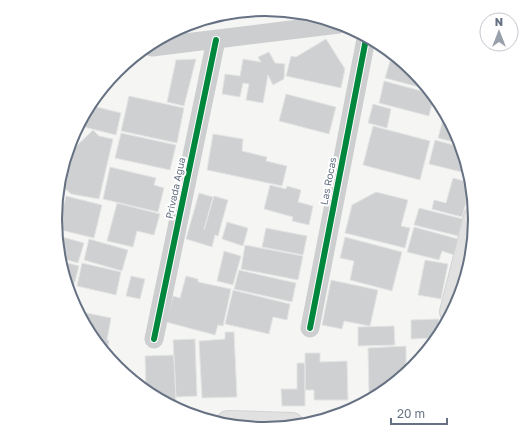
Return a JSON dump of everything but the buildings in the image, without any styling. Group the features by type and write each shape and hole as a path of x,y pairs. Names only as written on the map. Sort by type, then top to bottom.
{"main road":[{"path":"458,283 466,253"}],"street":[{"path":"159,46 327,26"},
{"name":"Privada Agua","path":"154,340 216,40"},
{"name":"Las Rocas","path":"310,328 365,42"}],"cycle path":[{"path":"154,339 216,40"},
{"path":"310,328 365,42"}]}
